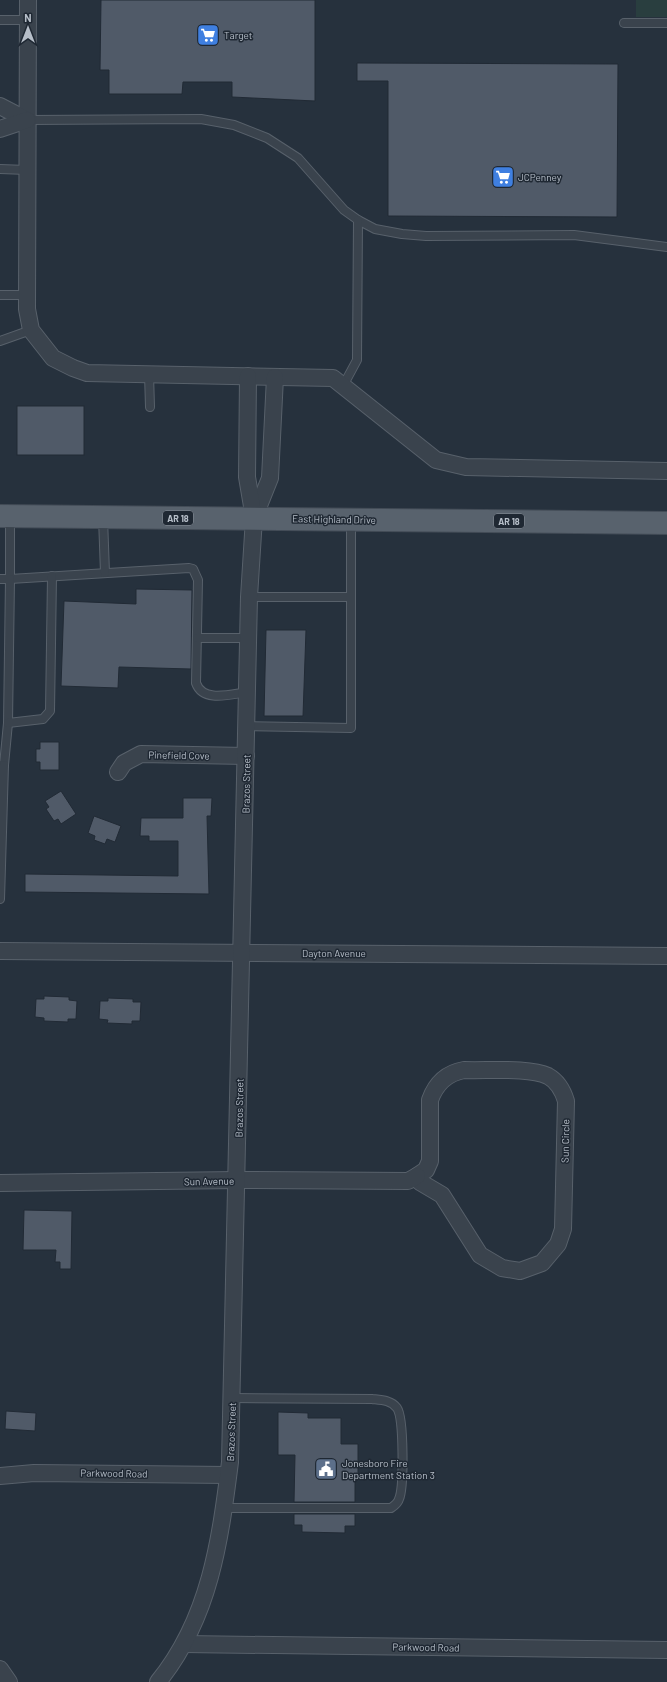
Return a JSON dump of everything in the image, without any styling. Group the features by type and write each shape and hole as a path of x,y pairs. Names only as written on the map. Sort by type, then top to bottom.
{"main road":[{"name":"East Highland Drive","path":"5,516 667,523"}],"street":[{"path":"28,0 26,120 27,309 31,330 53,358 87,373 333,378 436,460 466,467 667,471"},
{"path":"0,106 26,120"},
{"path":"0,129 26,120"},
{"path":"248,376 247,478 254,518"},
{"path":"254,518 270,478 275,377"},
{"name":"Brazos Street","path":"158,1682 184,1644 202,1607 208,1588 225,1508 228,1474 232,1398 249,597 254,518"},
{"name":"Pinefield Cove","path":"118,772 124,763 141,754 246,756"},
{"name":"Dayton Avenue","path":"0,951 667,956"},
{"name":"Sun Circle","path":"464,1070 535,1072 548,1076 560,1086 566,1101 563,1229 558,1244 542,1263 529,1269 516,1271 502,1268 480,1255 442,1195 420,1182 417,1176 426,1170 430,1162 430,1100 433,1091 442,1079 455,1072 464,1070"},
{"name":"Sun Avenue","path":"0,1183 237,1180 408,1181 417,1176"},
{"name":"Parkwood Road","path":"0,1476 34,1473 228,1474"},
{"name":"Parkwood Road","path":"184,1644 667,1650"},
{"path":"0,1669 8,1682"}],"lane":[{"path":"0,20 28,20"},
{"path":"624,23 667,23"},
{"path":"26,120 201,119 234,125 267,138 298,158 344,210 358,220 375,229 402,234 574,235 667,248"},
{"path":"0,170 27,170"},
{"path":"343,386 357,360 358,220"},
{"path":"0,296 27,295"},
{"path":"0,341 31,330"},
{"path":"149,374 150,406"},
{"path":"0,899 2,765 8,723 4,690 10,579 5,516"},
{"path":"103,517 105,573"},
{"path":"247,726 351,728 351,519"},
{"path":"0,579 189,568 193,570 198,580 196,683 199,690 207,695 248,692"},
{"path":"8,723 43,719 50,711 52,576"},
{"path":"249,597 351,597"},
{"path":"197,638 249,638"},
{"path":"225,1508 391,1508 399,1501 402,1487 401,1419 397,1408 387,1401 372,1399 232,1398"}],"green space":[{"path":"636,0 667,0 667,17 636,17"}],"building":[{"name":"Target","path":"101,0 315,0 315,101 232,97 232,82 183,82 182,94 109,94 109,70 100,70"},
{"name":"JCPenney","path":"357,63 618,64 617,217 388,216 388,81 357,81"},
{"path":"17,406 84,406 84,455 17,455"},
{"path":"136,589 192,590 191,669 119,667 118,688 61,686 64,601 136,604"},
{"path":"266,630 306,630 303,716 264,716"},
{"path":"40,742 59,742 59,770 40,770 40,762 36,762 36,749 40,749"},
{"path":"61,791 76,814 61,824 58,819 54,821 46,809 49,807 45,801"},
{"path":"183,798 212,798 211,816 207,816 209,894 25,892 25,874 178,876 178,841 149,841 149,836 140,836 141,818 183,818"},
{"path":"94,816 121,826 115,842 107,839 105,844 94,840 95,836 88,833"},
{"path":"44,996 69,997 69,1000 77,1001 76,1019 68,1019 68,1022 44,1021 44,1018 35,1017 36,999 44,999"},
{"path":"108,998 133,999 133,1002 141,1002 140,1021 132,1021 132,1024 107,1023 108,1020 99,1019 100,1001 108,1001"},
{"path":"24,1210 72,1211 71,1269 60,1269 60,1262 55,1262 56,1250 23,1250"},
{"path":"6,1411 36,1413 35,1431 5,1429"},
{"name":"Jonesboro Fire Department Station 3","path":"278,1412 308,1413 308,1418 341,1418 341,1444 358,1444 358,1480 355,1480 355,1502 294,1502 295,1455 278,1455"},
{"path":"294,1514 355,1514 355,1526 345,1526 345,1533 302,1532 302,1525 294,1525"}],"place":[{"name":"Target","path":"208,35"},
{"name":"JCPenney","path":"503,177"},
{"name":"Jonesboro Fire Department Station 3","path":"326,1469"}]}
